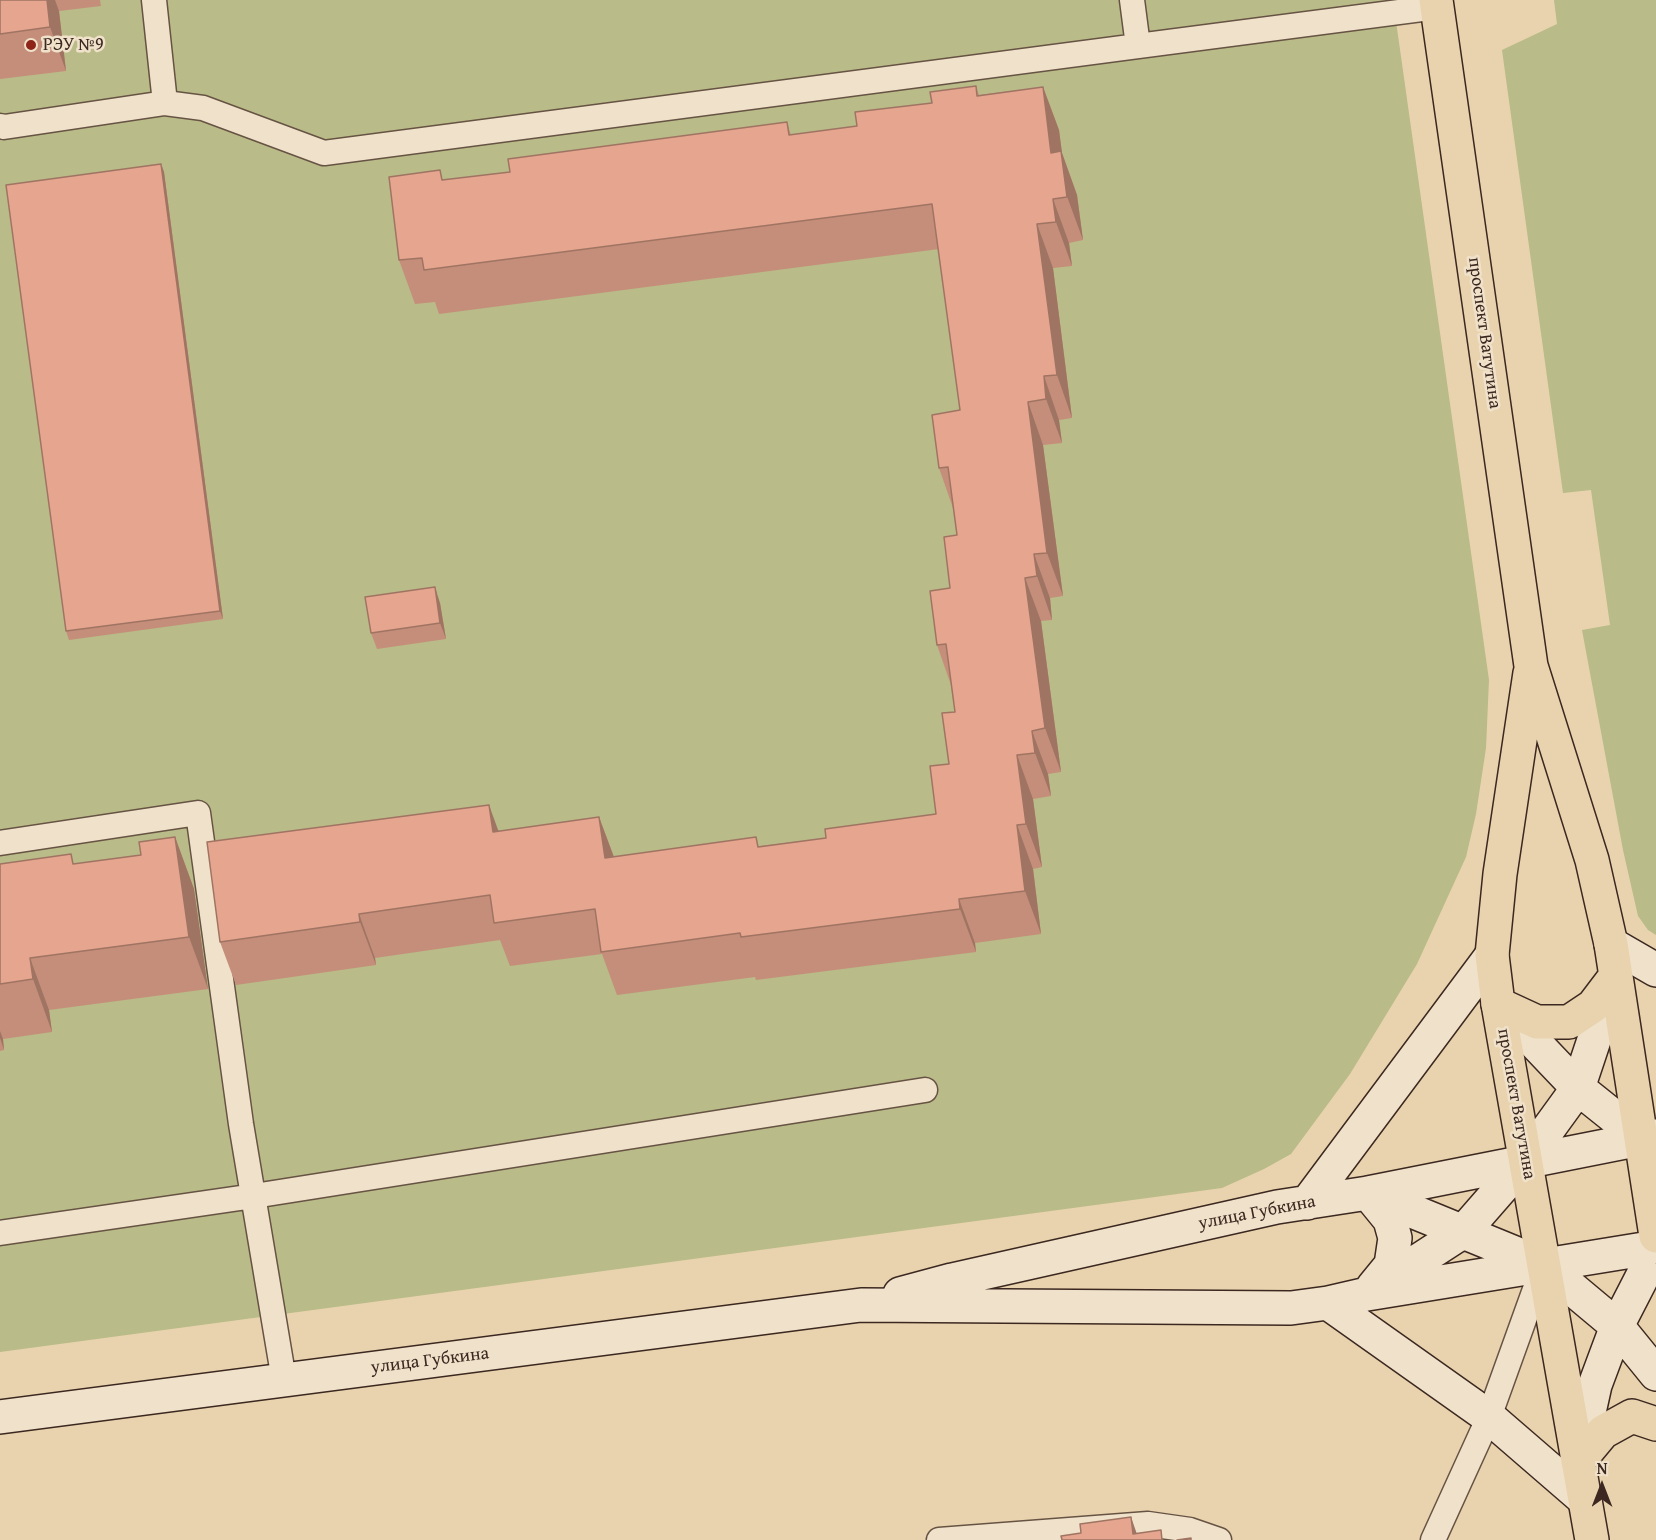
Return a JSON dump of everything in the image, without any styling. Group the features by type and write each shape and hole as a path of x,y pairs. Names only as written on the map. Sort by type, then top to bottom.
{"main road":[{"name":"проспект Ватутина","path":"1437,3 1531,666 1592,860 1611,944 1615,977 1651,1142 1656,1236"},
{"name":"проспект Ватутина","path":"1531,666 1500,874 1492,955 1498,1004 1592,1540"},
{"path":"1611,944 1656,970"},
{"path":"1307,1203 1492,955"},
{"path":"1498,1004 1537,1022 1569,1022 1593,1006 1615,977"},
{"path":"1367,1294 1464,1231 1526,1161 1578,1088 1615,977"},
{"path":"1498,1004 1578,1088 1651,1142"},
{"name":"улица Губкина","path":"861,1305 952,1280 1277,1208 1368,1193 1526,1161 1651,1142"},
{"path":"1368,1193 1544,1265 1617,1326 1656,1374"},
{"path":"1367,1294 1391,1265 1395,1238 1390,1220 1368,1193"},
{"path":"1578,1462 1595,1384 1617,1326 1656,1249"},
{"name":"улица Губкина","path":"0,1417 861,1305 1291,1308 1544,1265 1656,1249"},
{"path":"1328,1303 1489,1417 1585,1500"},
{"path":"1578,1462 1603,1432 1632,1416 1656,1424"}],"lane":[{"path":"154,0 165,103"},
{"path":"1132,0 1138,46"},
{"path":"0,126 165,103 203,108 324,153 1138,46 1437,3"},
{"path":"0,843 198,813 241,1124 284,1380"},
{"path":"0,1233 254,1196 925,1090"},
{"path":"1433,1540 1489,1417 1544,1265"},
{"path":"939,1540 1148,1524 1190,1530 1219,1540"}],"green space":[{"path":"0,0 1393,0 1489,680 1486,748 1476,814 1466,857 1417,964 1350,1074 1291,1154 1222,1188 0,1352"},
{"path":"1554,0 1656,0 1656,935 1648,930 1638,916 1623,850 1582,630 1610,625 1591,490 1563,493 1502,50 1557,24"}],"building":[{"path":"0,0 47,0 50,27 0,34"},
{"path":"976,86 977,96 1043,87 1051,153 1061,151 1067,197 1053,199 1056,222 1037,224 1057,375 1044,376 1046,399 1028,402 1047,553 1034,554 1037,576 1025,578 1045,728 1032,731 1035,753 1017,755 1026,824 1017,825 1025,891 959,899 960,909 741,937 740,933 601,952 595,909 494,923 490,895 359,914 360,922 220,942 207,842 489,805 493,832 599,817 605,858 756,837 758,847 826,838 825,829 936,814 930,766 949,764 942,713 955,712 946,644 937,645 930,591 950,588 944,537 957,535 948,467 939,468 932,415 960,410 932,204 424,270 422,258 399,260 389,177 440,170 442,180 510,172 508,159 787,122 789,135 857,126 855,112 932,103 930,92"},
{"path":"161,164 220,611 66,631 6,185"},
{"path":"435,587 440,623 371,633 365,597"},
{"path":"175,837 189,937 30,958 33,979 0,984 0,864 71,854 73,864 141,855 139,842"},
{"path":"1131,1517 1133,1534 1161,1530 1162,1540 1062,1540 1061,1536 1081,1533 1080,1524"}],"place":[{"name":"РЭУ №9","path":"31,45"}]}
